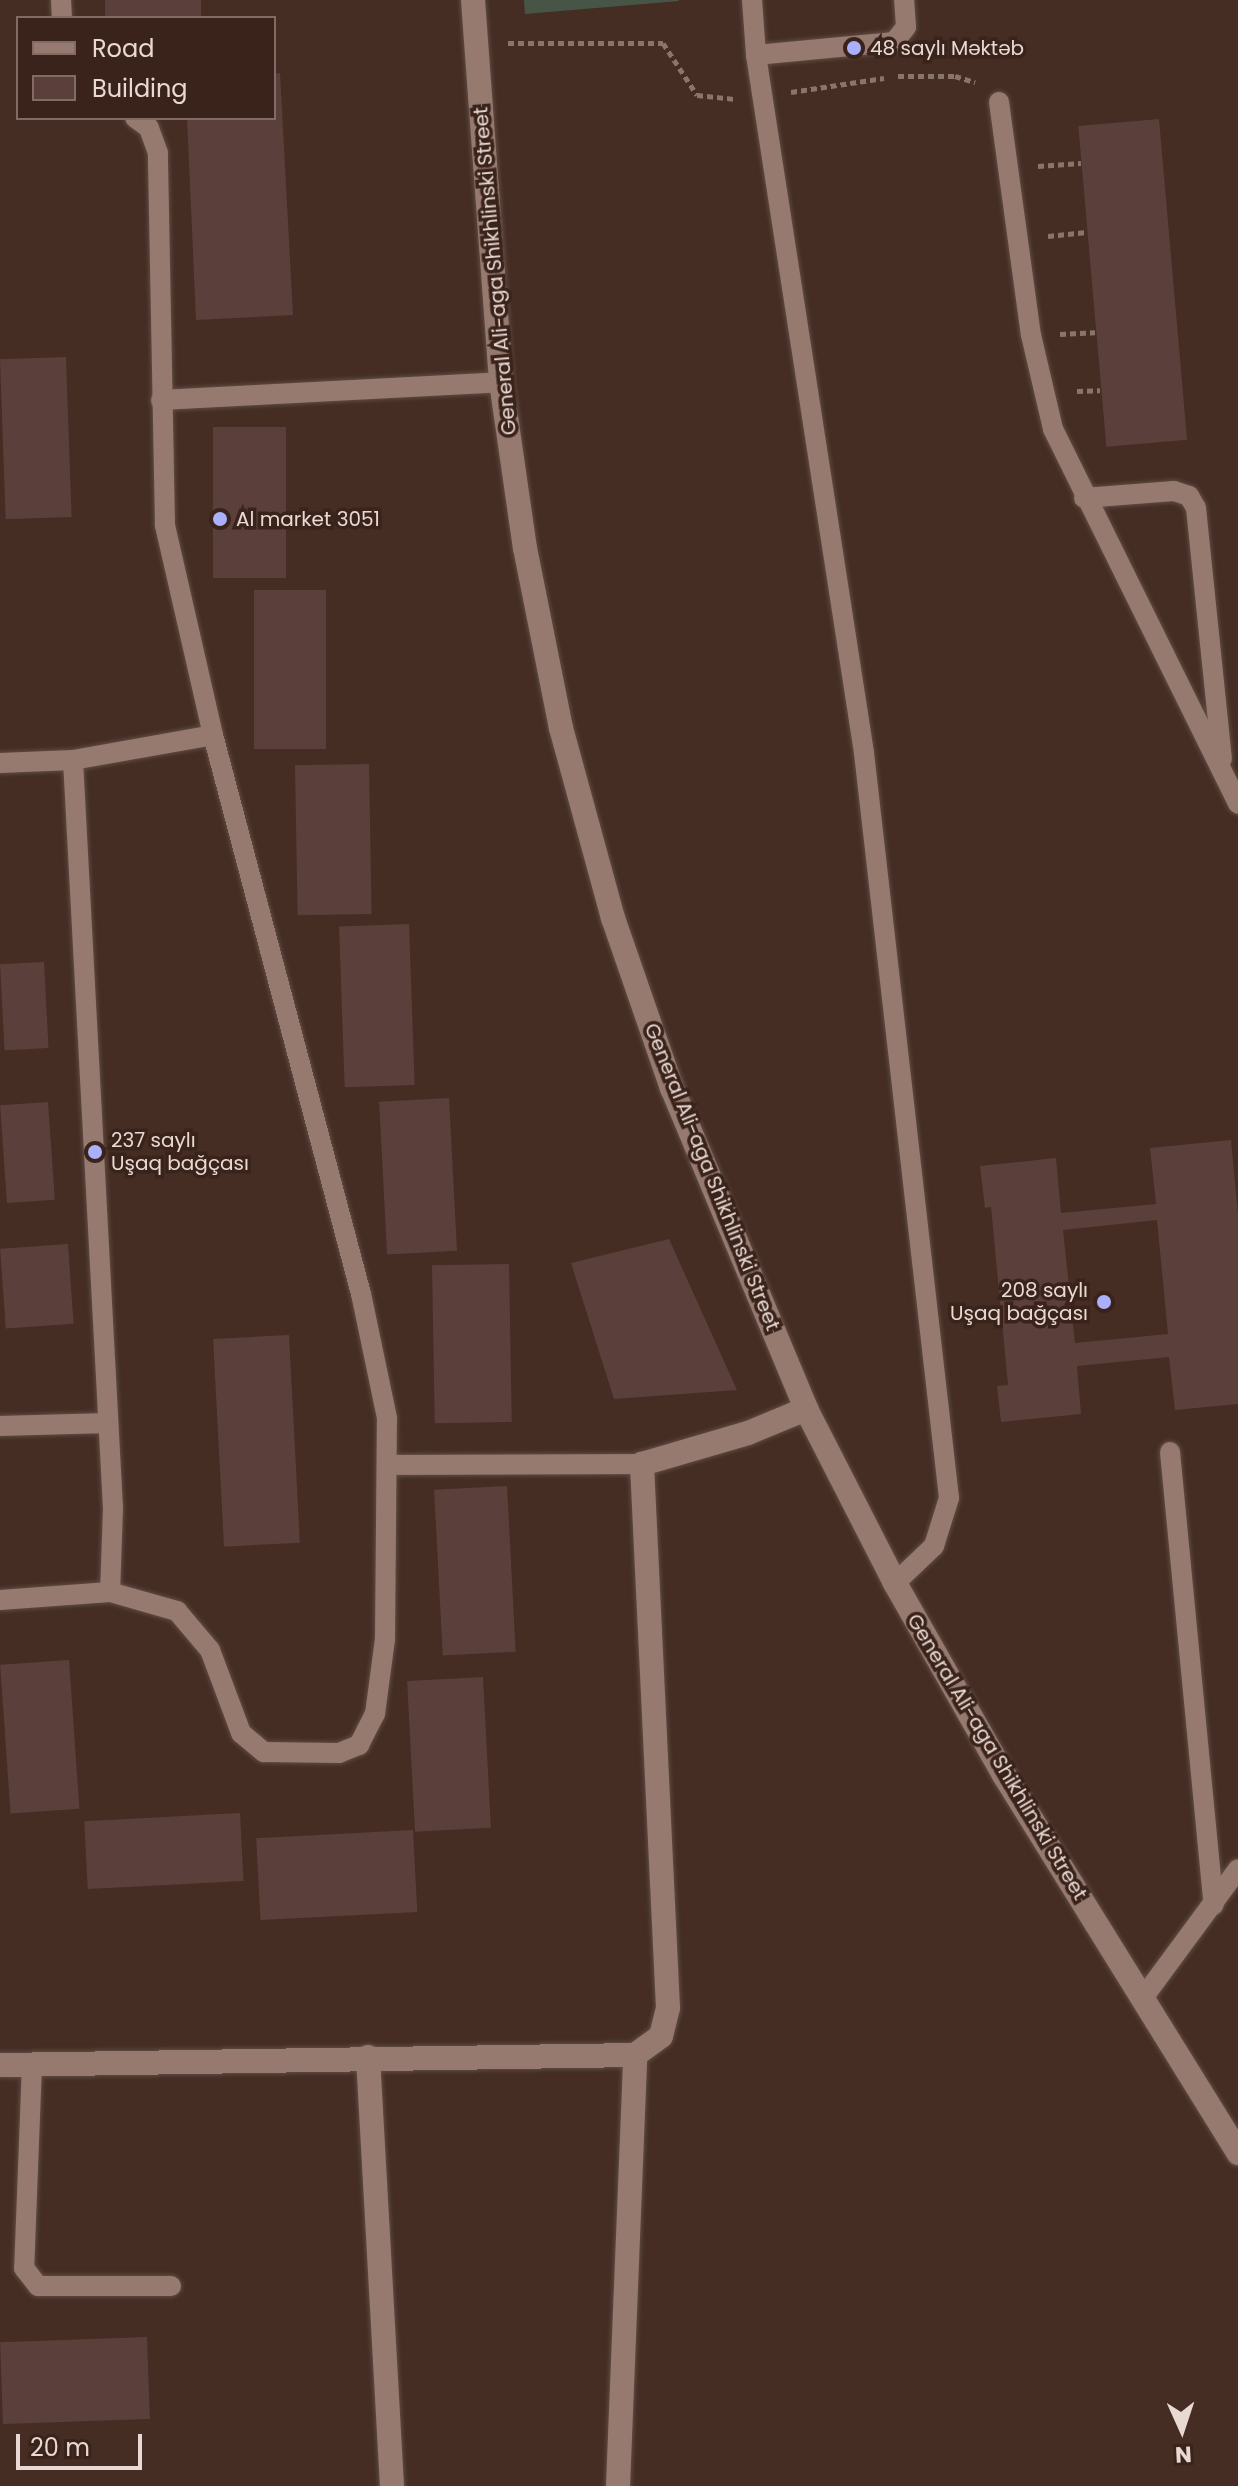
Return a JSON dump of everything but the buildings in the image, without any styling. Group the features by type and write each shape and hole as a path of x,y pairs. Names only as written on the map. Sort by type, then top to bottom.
{"main road":[{"name":"General Ali-aga Shikhlinski Street","path":"473,0 501,382 525,548 561,728 613,918 672,1088 806,1409 895,1583 1004,1775 1238,2153"},
{"path":"0,2065 635,2055 661,2036 668,2008 642,1464 748,1433 806,1409"},
{"path":"618,2486 635,2055"},
{"path":"368,2057 392,2486"}],"lane":[{"path":"752,0 756,55 864,753 949,1498 934,1546 895,1583"},
{"path":"756,55 894,42 906,27 904,0"},
{"path":"999,102 1043,393 1084,498 1238,804"},
{"path":"0,1600 110,1592 177,1611 210,1650 241,1733 264,1752 339,1753 359,1745 375,1714 385,1639 390,1465 387,1418 361,1294 213,735 165,525 158,153 149,128 138,120"},
{"path":"161,400 501,382"},
{"path":"1084,498 1174,491 1189,496 1196,508 1223,775"},
{"path":"0,763 73,760 213,735"},
{"path":"73,760 108,1423 110,1592"},
{"path":"0,1426 108,1423"},
{"path":"1170,1452 1214,1905"},
{"path":"390,1465 642,1464"},
{"path":"1143,1998 1238,1869"},
{"path":"32,2064 24,2268 38,2286 171,2286"}],"path":[{"path":"1007,168 1081,163"}],"green space":[{"path":"524,0 678,0 679,1 525,14"}],"place":[{"name":"48 saylı Məktəb","path":"854,48"},
{"name":"Al market 3051","path":"220,519"},
{"name":"237 saylı Uşaq bağçası","path":"95,1152"},
{"name":"208 saylı Uşaq bağçası","path":"1104,1302"}]}
